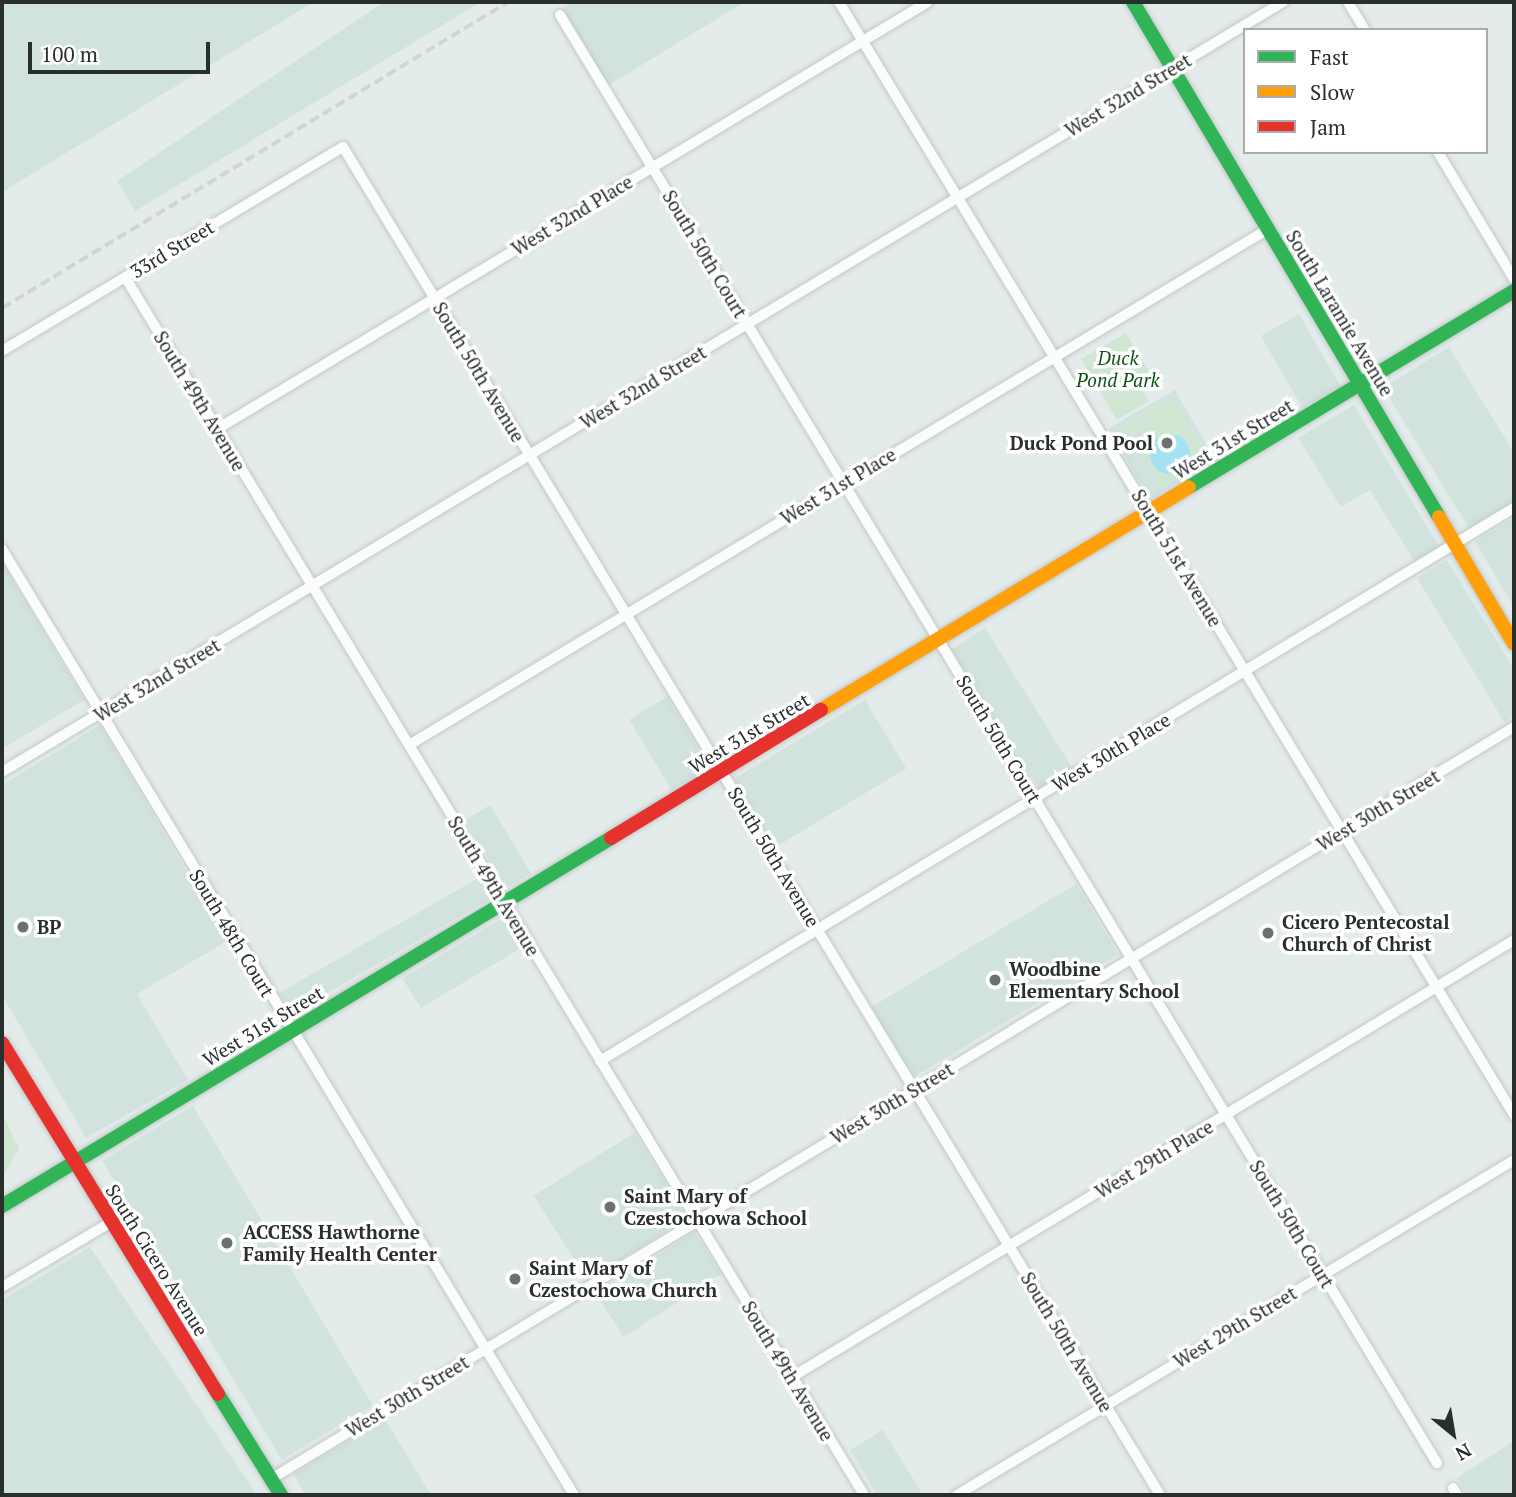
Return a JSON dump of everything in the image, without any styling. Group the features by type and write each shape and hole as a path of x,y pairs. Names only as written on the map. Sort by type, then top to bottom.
{"main road":[{"name":"South Laramie Avenue","path":"1133,2 1514,644"},
{"name":"West 31st Street","path":"2,1206 1514,291"},
{"name":"South Cicero Avenue","path":"2,1043 281,1495"}],"street":[{"name":"South 51st Avenue","path":"839,2 1514,1115"},
{"name":"West 32nd Place","path":"217,429 928,2"},
{"name":"West 32nd Street","path":"2,772 1283,2"},
{"path":"1348,2 1364,28"},
{"name":"South 50th Court","path":"560,15 1437,1463"},
{"name":"33rd Street","path":"2,351 343,147"},
{"name":"South 50th Avenue","path":"343,147 1160,1495"},
{"path":"1439,154 1514,279"},
{"name":"West 31st Place","path":"409,745 1054,355 1268,229"},
{"name":"South 49th Avenue","path":"125,277 864,1495"},
{"name":"West 30th Place","path":"600,1061 1514,508"},
{"name":"South 48th Court","path":"2,549 290,1032 574,1495"},
{"name":"West 30th Street","path":"271,1479 1514,727"},
{"name":"West 29th Place","path":"792,1377 1514,940"},
{"name":"West 29th Street","path":"957,1495 1514,1160"},
{"path":"2,1287 111,1222"}],"shaded area":[{"path":"2,2 314,2 2,192"},
{"path":"384,2 481,2 135,211 117,181"},
{"path":"573,2 745,2 607,86 560,10"},
{"path":"1299,314 1340,386 1302,408 1261,336"},
{"path":"1449,347 1514,453 1514,501 1469,528 1383,388"},
{"name":"Duck Pond Pool","path":"1175,390 1216,461 1149,500 1108,428"},
{"path":"1354,405 1439,546 1414,561 1370,490 1341,507 1298,438"},
{"path":"1514,518 1514,607 1475,541"},
{"path":"1447,560 1514,669 1514,716 1504,722 1417,578"},
{"path":"2,563 84,700 2,749"},
{"path":"985,628 1072,768 1039,789 952,649"},
{"path":"667,697 709,767 672,790 629,720"},
{"path":"865,700 906,769 776,847 735,778"},
{"path":"100,725 227,941 137,994 188,1080 86,1138 2,995 2,785"},
{"path":"490,805 531,874 506,889 465,820"},
{"path":"480,877 492,898 292,1013 280,992"},
{"name":"Woodbine Elementary School","path":"1076,884 1118,954 914,1077 872,1007"},
{"path":"503,918 521,948 421,1008 403,978"},
{"path":"193,1106 373,1405 282,1460 102,1161"},
{"name":"Saint Mary of Czestochowa School","path":"634,1133 687,1218 587,1280 534,1196"},
{"path":"694,1232 721,1274 624,1337 597,1295"},
{"path":"90,1247 257,1495 2,1495 2,1300"},
{"path":"385,1419 431,1495 306,1495 293,1474"},
{"path":"883,1430 923,1495 877,1495 850,1450"},
{"path":"1514,1441 1514,1495 1467,1495 1457,1478"}],"green space":[{"name":"Duck Pond Park","path":"1126,333 1154,379 1140,387 1149,401 1117,420 1081,359"},
{"name":"Duck Pond Pool","path":"1173,398 1209,458 1160,487 1124,427"},
{"path":"2,1113 19,1149 2,1178"}],"water":[{"path":"1170,434 1184,440 1190,454 1184,468 1170,474 1156,468 1150,454 1156,440"}],"railway":[{"path":"2,308 508,2"}],"traffic: fast":[{"path":"1133,2 1439,517"},
{"path":"1189,487 1514,291"},
{"path":"2,1206 611,838"},
{"path":"218,1394 281,1495"}],"traffic: slow":[{"path":"821,710 1189,487"},
{"path":"1439,517 1514,644"}],"traffic: jam":[{"path":"611,838 821,710"},
{"path":"2,1043 218,1394"}],"place":[{"name":"Duck Pond Pool","path":"1167,443"},
{"name":"BP","path":"23,927"},
{"name":"Cicero Pentecostal Church of Christ","path":"1268,933"},
{"name":"Woodbine Elementary School","path":"995,980"},
{"name":"Saint Mary of Czestochowa School","path":"610,1207"},
{"name":"ACCESS Hawthorne Family Health Center","path":"227,1243"},
{"name":"Saint Mary of Czestochowa Church","path":"515,1279"}]}
